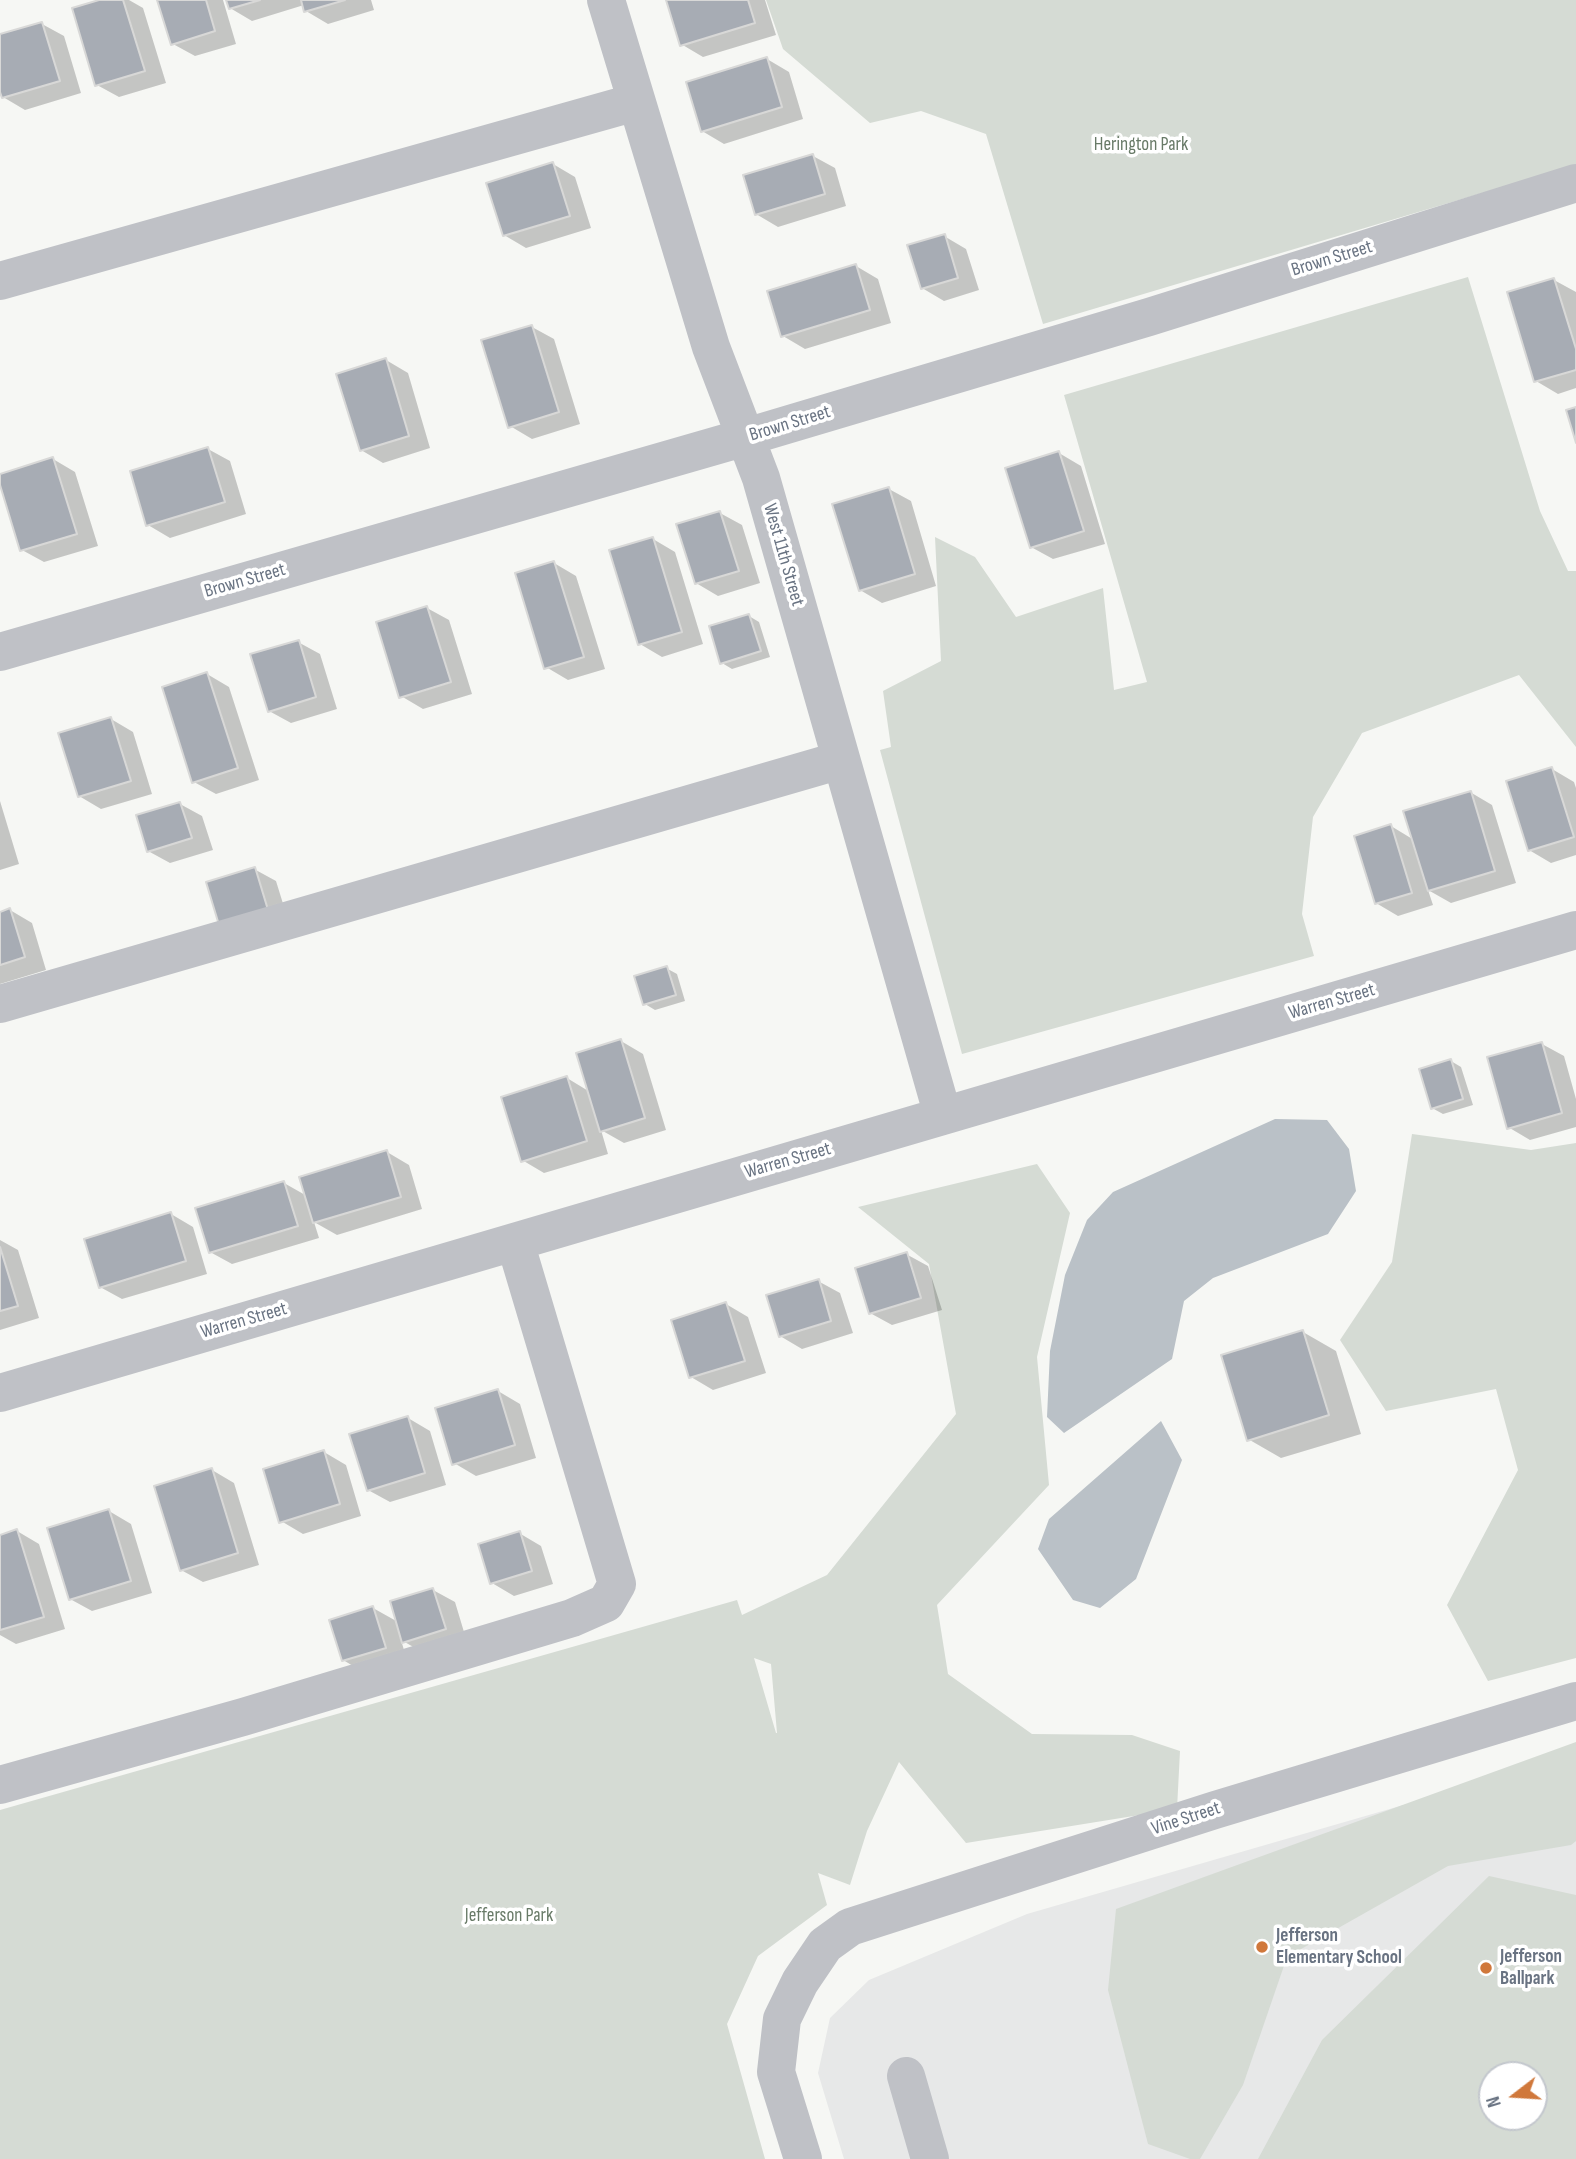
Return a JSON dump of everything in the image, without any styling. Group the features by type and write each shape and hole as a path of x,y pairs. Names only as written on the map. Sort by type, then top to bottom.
{"street":[{"name":"West 11th Street","path":"606,0 711,347 761,478 943,1116"},
{"path":"0,281 636,102"},
{"name":"Brown Street","path":"0,652 746,437 1149,317 1576,183"},
{"path":"0,1004 841,760"},
{"name":"Warren Street","path":"0,1393 1576,930"},
{"path":"0,1786 243,1717 572,1618 606,1603 617,1584 514,1241"},
{"name":"Vine Street","path":"803,2159 776,2072 782,2019 800,1982 825,1945 850,1927 1215,1810 1576,1701"},
{"path":"906,2076 930,2159"}],"shaded area":[{"path":"1275,1119 1327,1120 1349,1149 1356,1191 1328,1234 1213,1278 1184,1301 1172,1359 1064,1433 1047,1417 1050,1351 1065,1275 1087,1220 1113,1192"},
{"path":"1161,1421 1182,1460 1136,1579 1100,1608 1073,1600 1038,1549 1049,1519"},
{"name":"Jefferson Elementary School","path":"1576,1755 1576,2159 844,2159 818,2073 830,2018 869,1980 1027,1914"}],"green space":[{"name":"Herington Park","path":"766,0 1576,0 1576,165 1043,324 986,134 921,111 870,123 783,49"},
{"path":"1468,277 1540,511 1568,571 1576,571 1576,747 1519,675 1362,733 1313,817 1302,914 1314,956 962,1054 880,750 891,747 883,691 941,661 935,537 975,557 1016,617 1103,588 1114,690 1147,682 1064,395"},
{"path":"1412,1134 1531,1150 1576,1143 1576,1658 1488,1681 1447,1605 1518,1470 1496,1389 1386,1411 1340,1340 1392,1262"},
{"name":"Jefferson Park","path":"1037,1164 1070,1213 1037,1357 1049,1485 937,1605 948,1674 1032,1734 1132,1735 1180,1751 1177,1809 966,1843 899,1762 867,1831 850,1885 818,1873 827,1905 758,1956 727,2024 765,2159 0,2159 0,1810 737,1600 742,1615 827,1575 956,1414 929,1264 858,1207","holes":["754,1658 771,1664 777,1733"]},
{"path":"1576,1742 1576,1841 1571,1845 1448,1866 1287,1957 1243,2085 1200,2159 1190,2159 1148,2144 1108,1990 1116,1909"},
{"name":"Jefferson Ballpark","path":"1489,1876 1576,1895 1576,2159 1258,2159 1322,2040"}],"building":[{"path":"99,0 123,0 145,71 95,86 72,8"},
{"path":"157,0 206,0 215,31 171,45"},
{"path":"226,0 260,0 229,9"},
{"path":"301,0 345,0 304,12"},
{"path":"666,0 748,0 755,23 680,46"},
{"path":"42,22 60,81 2,98 0,34"},
{"path":"767,57 782,107 701,132 686,82"},
{"path":"813,154 825,194 755,215 743,175"},
{"path":"553,162 570,216 503,236 486,183"},
{"path":"945,234 958,278 921,289 907,245"},
{"path":"856,264 870,310 781,337 767,291"},
{"path":"1554,278 1576,349 1576,370 1534,382 1507,292"},
{"path":"532,325 559,412 508,428 481,340"},
{"path":"386,358 409,436 360,451 336,374"},
{"path":"1576,407 1576,443 1566,410"},
{"path":"208,447 225,502 146,526 130,471"},
{"path":"1059,451 1084,531 1030,548 1005,468"},
{"path":"53,457 77,534 20,551 0,485 0,474"},
{"path":"889,487 915,574 859,591 832,504"},
{"path":"720,511 739,571 695,584 676,524"},
{"path":"653,537 682,632 638,645 609,550"},
{"path":"554,561 584,657 544,669 515,573"},
{"path":"427,606 451,682 399,698 376,622"},
{"path":"749,614 761,651 720,664 709,626"},
{"path":"299,640 316,697 268,712 250,654"},
{"path":"207,672 238,768 192,783 162,687"},
{"path":"111,717 131,781 78,797 58,733"},
{"path":"1552,767 1574,837 1528,851 1506,781"},
{"path":"1471,791 1495,871 1428,891 1403,811"},
{"path":"180,802 192,838 147,852 136,815"},
{"path":"1391,824 1412,893 1375,904 1354,836"},
{"path":"255,867 268,910 219,925 206,882"},
{"path":"10,908 25,957 0,965 0,912"},
{"path":"667,966 676,995 643,1005 634,976"},
{"path":"621,1039 645,1118 600,1132 576,1053"},
{"path":"1542,1042 1562,1113 1507,1129 1487,1057"},
{"path":"1451,1059 1463,1099 1431,1109 1419,1069"},
{"path":"567,1076 587,1141 521,1162 501,1097"},
{"path":"387,1150 401,1197 313,1223 299,1177"},
{"path":"284,1181 298,1226 209,1253 195,1208"},
{"path":"171,1212 186,1261 99,1288 84,1239"},
{"path":"0,1247 18,1306 0,1311"},
{"path":"907,1252 921,1298 869,1314 855,1268"},
{"path":"819,1279 831,1321 779,1337 766,1295"},
{"path":"726,1302 745,1361 689,1378 671,1320"},
{"path":"1303,1330 1329,1415 1247,1441 1221,1355"},
{"path":"498,1389 515,1445 452,1465 435,1408"},
{"path":"408,1416 425,1473 367,1491 349,1434"},
{"path":"324,1450 340,1504 279,1523 263,1469"},
{"path":"212,1468 238,1553 180,1571 154,1486"},
{"path":"109,1509 131,1581 69,1600 47,1528"},
{"path":"17,1529 44,1617 0,1630 0,1535"},
{"path":"520,1531 532,1571 490,1584 478,1544"},
{"path":"433,1588 446,1629 402,1643 390,1601"},
{"path":"373,1606 386,1648 342,1661 329,1620"}],"place":[{"name":"Jefferson Elementary School","path":"1262,1947"},
{"name":"Jefferson Ballpark","path":"1486,1968"}]}
